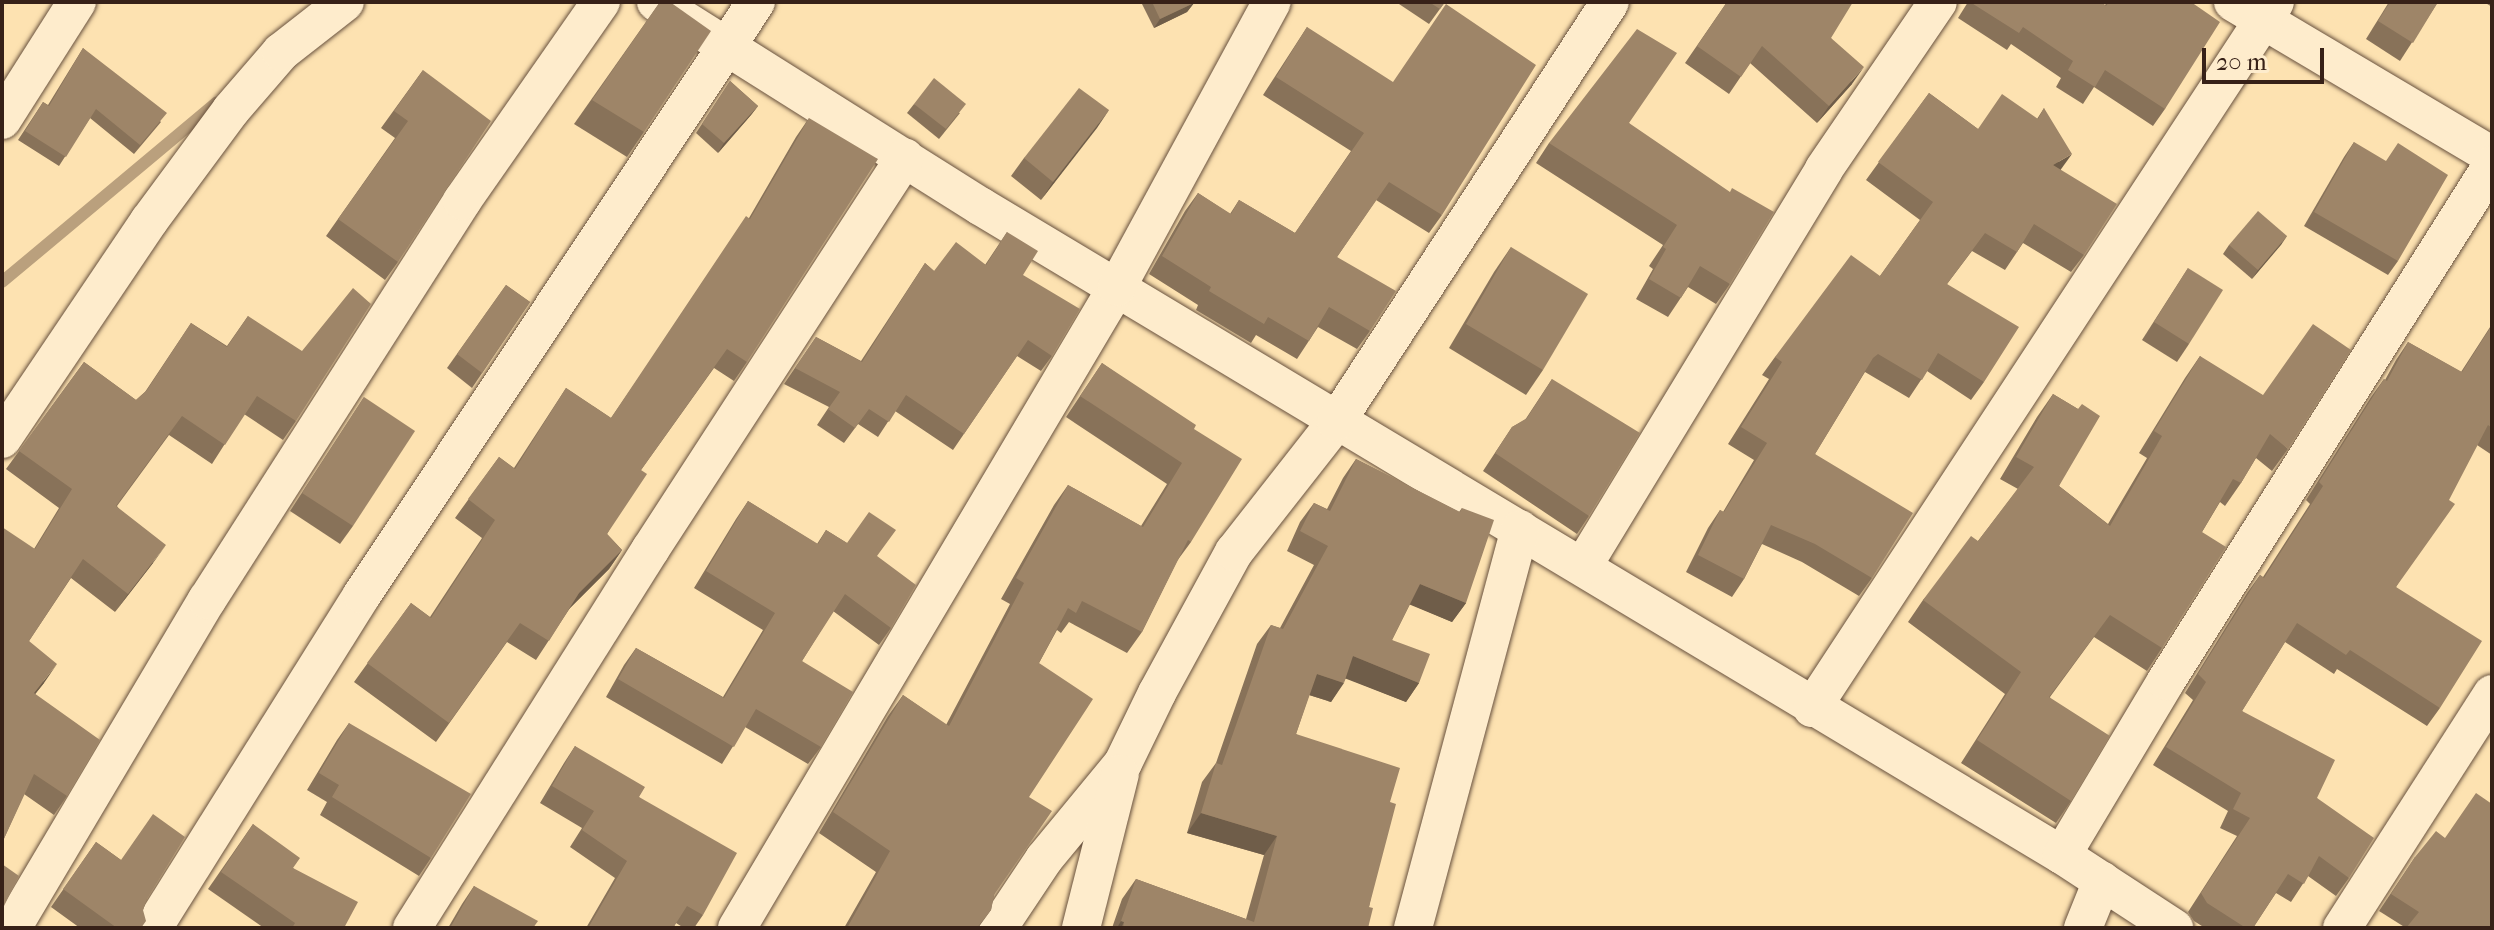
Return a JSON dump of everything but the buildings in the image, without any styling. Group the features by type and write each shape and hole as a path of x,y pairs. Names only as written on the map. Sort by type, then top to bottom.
{"street":[{"path":"2,120 77,2"},
{"path":"2,439 132,245 231,110 281,52 345,2"},
{"path":"12,928 207,600 462,201 601,2"},
{"path":"656,2 726,49 1336,422 1583,566 1812,708 2062,855 2174,928"},
{"path":"153,928 362,595 756,2"},
{"path":"737,928 1117,287 1272,2"},
{"path":"1081,928 1123,763 1157,693 1234,552 1336,422 1610,2"},
{"path":"1583,566 1824,169 1938,2"},
{"path":"1812,708 2257,8 2492,156"},
{"path":"412,928 650,550 905,158"},
{"path":"2062,855 2166,681 2492,165"},
{"path":"1413,928 1520,529"},
{"path":"2342,928 2492,694"},
{"path":"998,928 1044,859 1123,763"},
{"path":"2083,928 2102,881"}],"waterway":[{"path":"2,282 217,102"}]}
